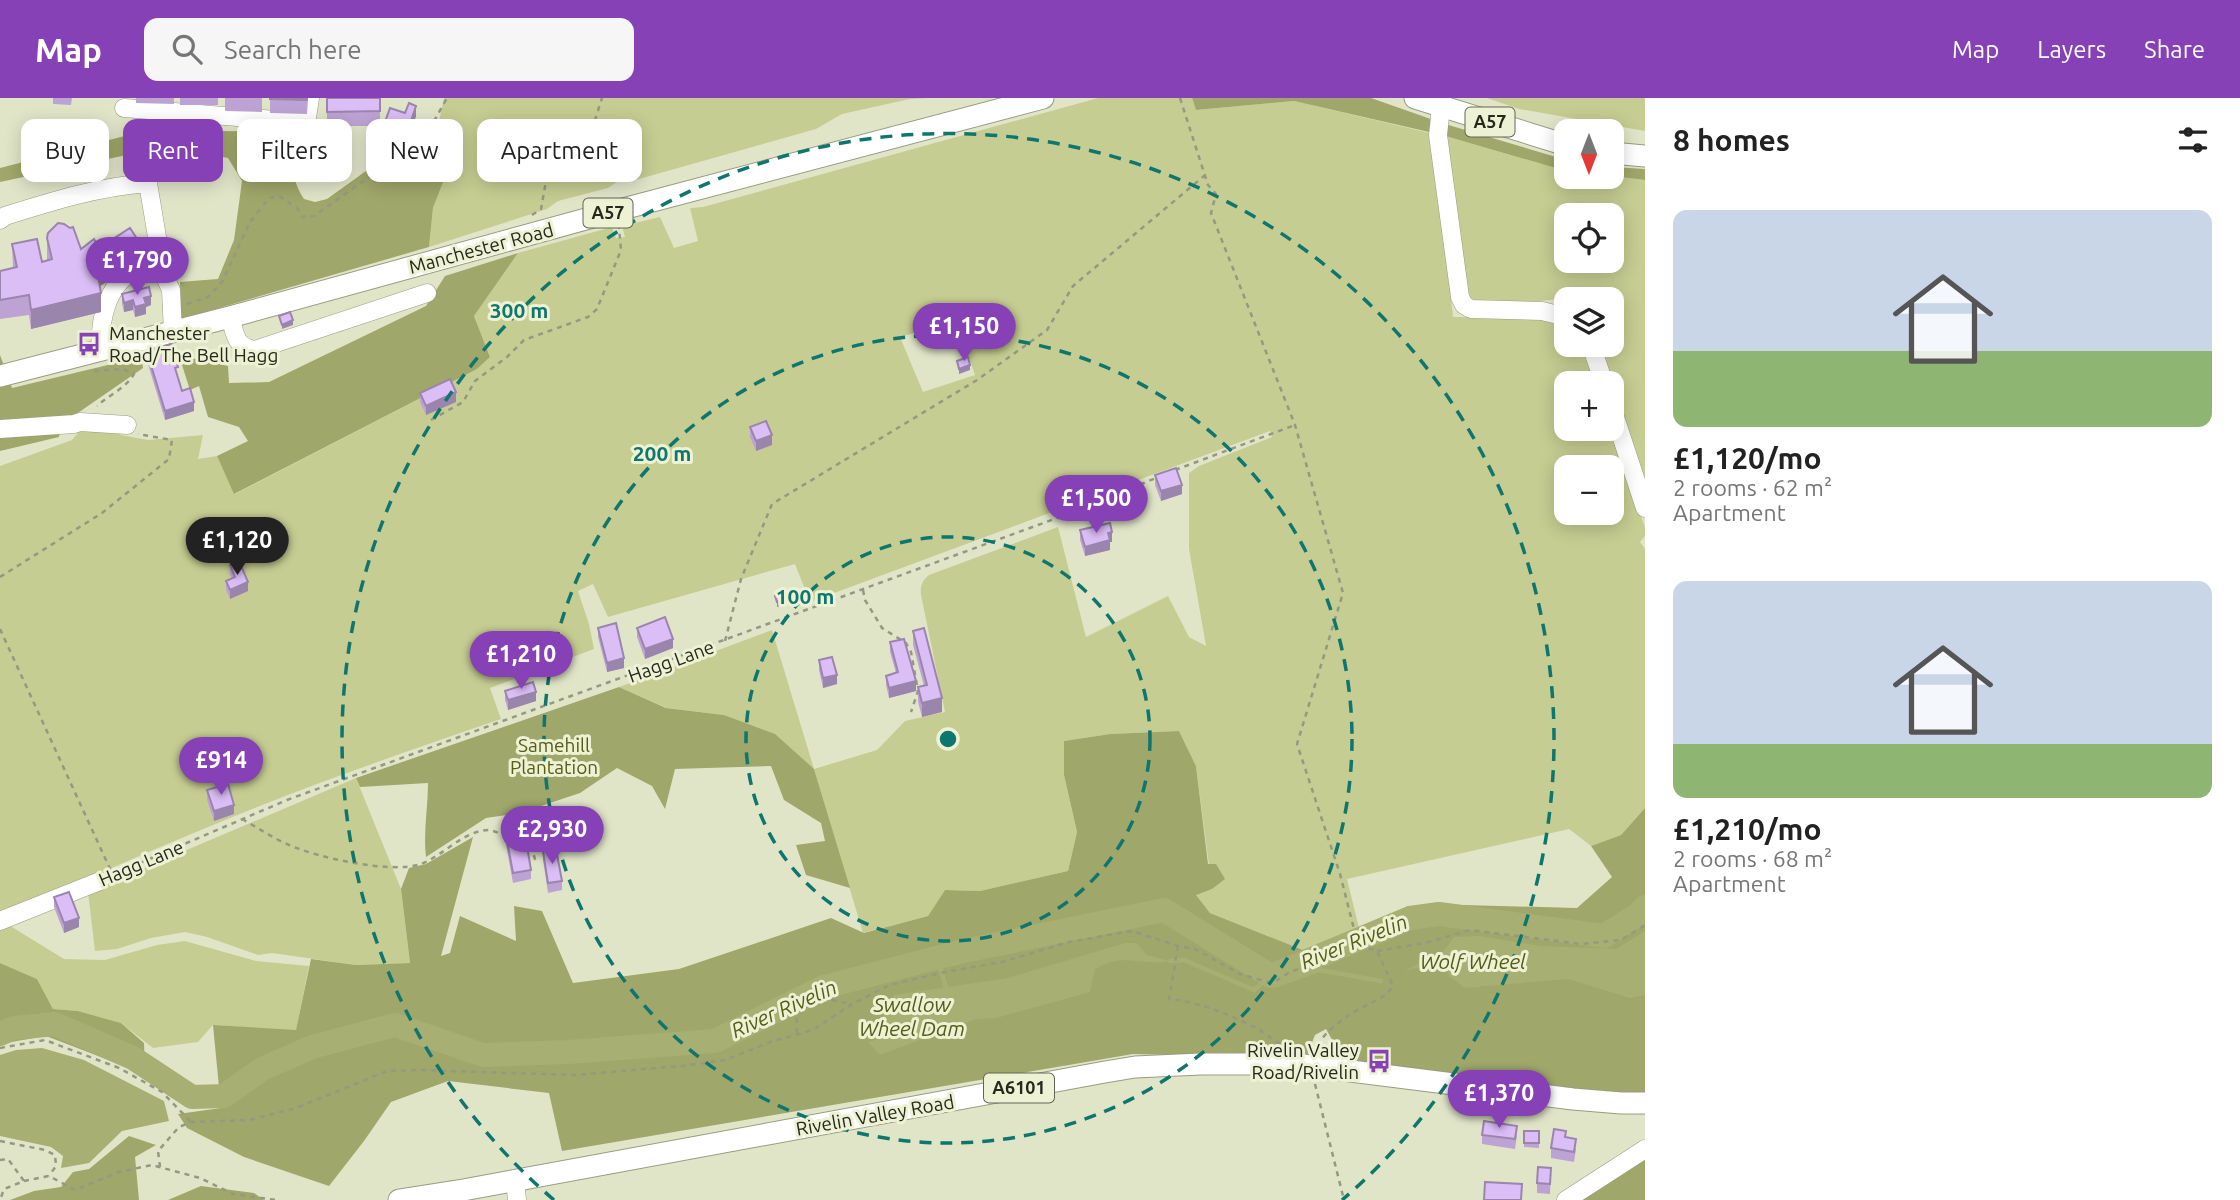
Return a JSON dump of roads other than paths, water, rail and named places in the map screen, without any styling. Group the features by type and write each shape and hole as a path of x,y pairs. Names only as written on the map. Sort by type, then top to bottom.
{"main road":[{"name":"Manchester Road","path":"0,376 230,317 615,211 1044,98"},
{"name":"A57","path":"1415,98 1554,141"},
{"path":"1624,154 1645,156"},
{"name":"Rivelin Valley Road","path":"400,1200 516,1190 1135,1067 1262,1062 1573,1099 1645,1103"}],"street":[{"path":"124,108 300,122 307,118 310,98"},
{"path":"1441,107 1438,135 1460,296 1464,305 1471,309 1542,311 1554,314"},
{"path":"0,220 5,216 70,196 112,186 148,183 161,263 171,290 173,332"},
{"path":"102,351 100,334 108,302 116,286 134,271 161,263"},
{"path":"230,317 238,342 243,348 255,351 427,293"},
{"path":"0,429 80,422 127,425"},
{"path":"1623,441 1645,508"},
{"name":"Hagg Lane","path":"0,921 106,877"},
{"path":"1566,1200 1645,1149"}],"water":[{"name":"Wolf Wheel","path":"1645,931 1645,995 1630,998 1568,979 1465,988 1449,976 1443,962 1404,971 1442,953 1454,937 1480,936 1540,946 1616,949"},
{"name":"Swallow Wheel Dam","path":"1125,943 1136,943 1147,955 1170,961 1115,961 1095,969 1090,992 996,1018 976,1019 880,1055 868,1042 883,1038 884,1011 894,995 1008,978"},
{"path":"42,1048 84,1060 164,1101 169,1121 122,1131 89,1163 61,1168 63,1156 51,1147 0,1136 0,1055 16,1050"}],"waterway":[{"name":"River Rivelin","path":"0,1034 14,1028 55,1024 133,1058 192,1097 224,1096 262,1069 312,1047 395,1025 483,1055 568,1052 715,1041 824,987 959,952 1164,910 1271,976 1410,918 1439,914 1604,936 1639,914 1645,907"},
{"path":"937,958 946,987"},
{"name":"River Rivelin","path":"1170,961 1184,960 1254,990 1271,976 1277,985 1319,970 1381,981"}],"place":[{"name":"Manchester Road/The Bell Hagg","path":"89,344"},
{"name":"Rivelin Valley Road/Rivelin","path":"1379,1061"}],"park label":[{"name":"Samehill Plantation","path":"554,756"}]}
